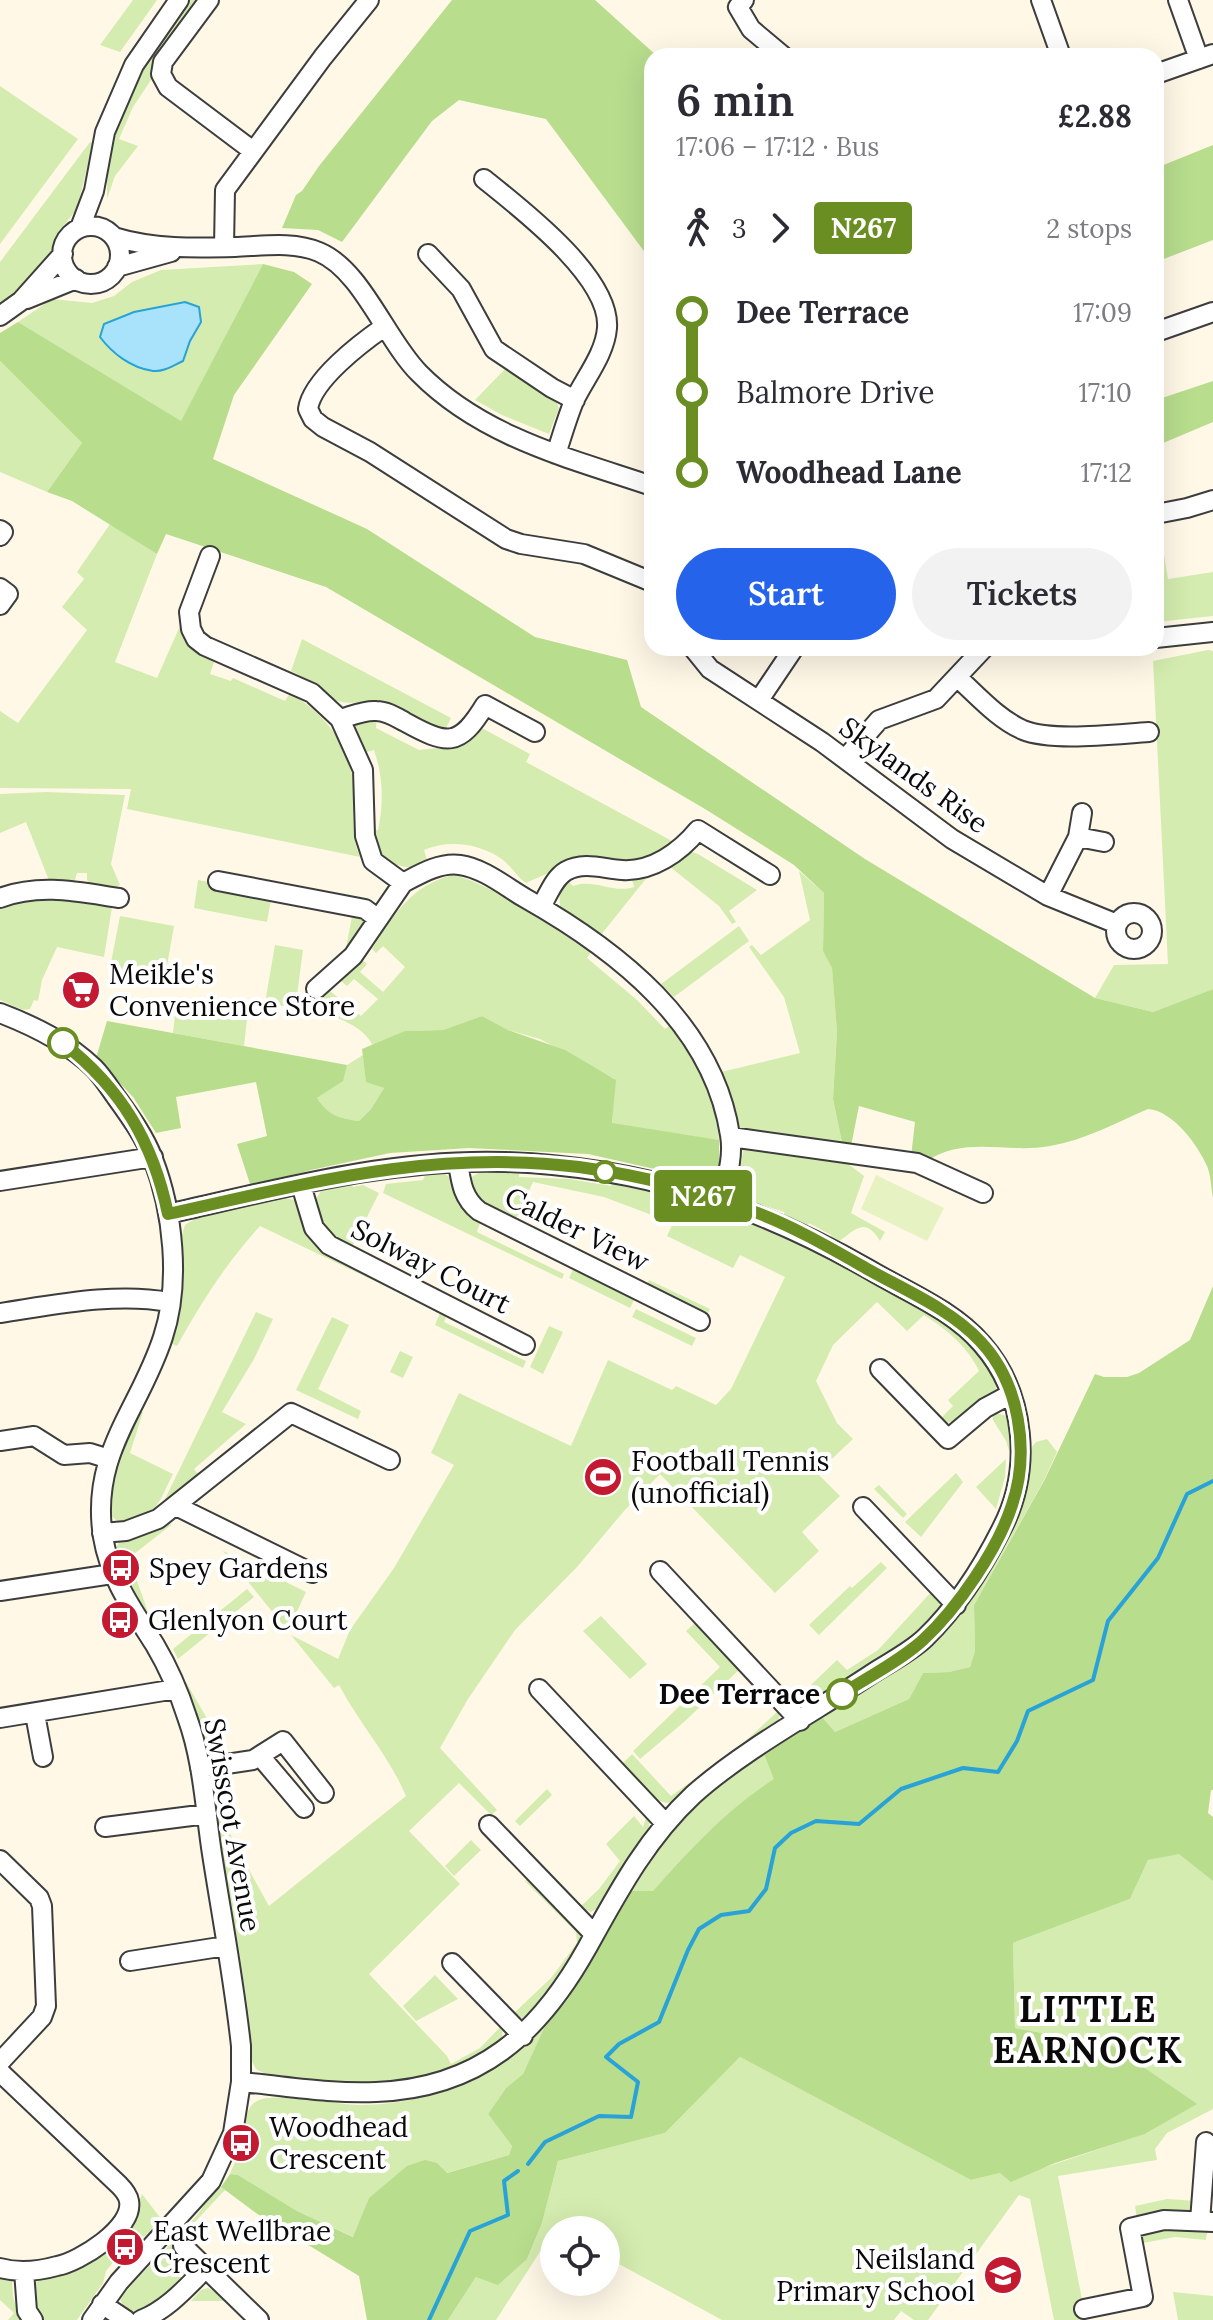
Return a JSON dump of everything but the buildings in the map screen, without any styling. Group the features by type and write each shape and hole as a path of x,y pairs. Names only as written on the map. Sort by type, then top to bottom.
{"street":[{"path":"94,191 120,256 117,267 107,279 91,283 76,279 64,264 65,243 80,228 94,191 105,132 134,65 179,0"},
{"path":"209,0 163,62 161,74 168,87 253,151"},
{"path":"224,247 225,190 369,0"},
{"path":"1041,0 1058,48"},
{"path":"1164,71 1206,56 1178,0"},
{"path":"734,3 751,29 774,48"},
{"path":"484,179 540,223 575,262 605,308 607,327 603,345 575,400 556,454"},
{"path":"80,228 89,226 154,245 197,248 299,245 318,251 336,260 415,370 459,409 514,438 644,483"},
{"path":"117,267 147,257 197,248"},
{"path":"0,316 21,301 63,254"},
{"path":"428,254 461,289 494,349 575,400"},
{"path":"21,301 76,279"},
{"path":"1164,329 1213,312"},
{"path":"384,327 347,353 311,398 308,409 313,419 512,542 584,554 644,579"},
{"path":"1164,512 1213,500"},
{"path":"210,556 189,612 196,639 219,653 312,693 340,719 363,770 365,836 373,861 403,883"},
{"path":"0,588 8,594 0,605"},
{"path":"1164,637 1213,632"},
{"name":"Skylands Rise","path":"699,656 710,669 845,759 921,818 1048,896 1117,924"},
{"path":"759,700 789,656"},
{"path":"845,759 879,720 936,699 977,656"},
{"path":"958,678 1000,715 1025,731 1089,735 1149,732"},
{"path":"340,719 376,710 438,738 448,739 462,736 485,705 535,732"},
{"path":"1048,896 1078,837 1082,813"},
{"path":"541,907 558,878 566,871 581,866 625,870 646,866 672,855 686,845 698,830 770,875"},
{"path":"1078,837 1104,842"},
{"path":"316,989 353,956 403,883 445,865 461,865 475,870 541,907 626,965 671,1009 695,1045 715,1085 731,1137 731,1162 721,1201"},
{"path":"218,881 365,909 377,918"},
{"path":"0,898 36,889 56,889 119,898"},
{"name":"Swisscot Avenue","path":"0,1013 63,1043 95,1069 127,1112 153,1157 168,1214 173,1279 164,1335 119,1429 109,1459 105,1475 102,1533 112,1574 156,1647 187,1716 200,1768 238,2022 241,2082 233,2133 211,2181 119,2282 92,2320"},
{"path":"731,1137 917,1163 983,1193"},
{"path":"0,1181 153,1157"},
{"path":"168,1214 361,1172 458,1163 505,1162 577,1167 649,1179 755,1212 850,1258 935,1307 980,1341 999,1366 1011,1394 1021,1434 1020,1474 1012,1506 956,1605 921,1642 729,1767 694,1794 665,1823 628,1874 565,1987 523,2036 501,2053 481,2063 419,2087 374,2092 241,2082"},
{"name":"Calder View","path":"458,1163 468,1202 479,1211 700,1321"},
{"name":"Solway Court","path":"301,1185 314,1228 329,1245 525,1345"},
{"path":"0,1313 147,1298 169,1302"},
{"path":"880,1369 948,1439 985,1408 1011,1394"},
{"path":"102,1533 143,1526 176,1506 291,1413 390,1460"},
{"path":"0,1441 34,1436 64,1455 90,1453 109,1459"},
{"path":"176,1506 312,1573"},
{"path":"863,1507 956,1605"},
{"path":"660,1571 800,1721"},
{"path":"0,1591 112,1574"},
{"path":"0,1718 176,1689"},
{"path":"539,1689 665,1823"},
{"path":"35,1714 43,1757"},
{"path":"200,1768 253,1760 283,1741 324,1793"},
{"path":"260,1756 304,1808"},
{"path":"105,1827 207,1814"},
{"path":"489,1825 594,1934"},
{"path":"0,1860 39,1898 42,1906 46,2006 42,2017 0,2062"},
{"path":"130,1961 226,1946"},
{"path":"452,1963 523,2036"},
{"path":"0,2072 119,2185 129,2200 126,2217 118,2228 88,2253 60,2266 24,2271 0,2268"},
{"path":"1084,2309 1143,2297 1130,2228 1164,2220 1207,2222 1206,2142"},
{"path":"183,2246 259,2320"},
{"path":"141,2320 155,2314 205,2269"},
{"path":"24,2271 27,2311 33,2320"},
{"path":"102,2304 126,2320"}],"green space":[{"path":"133,0 157,0 120,52 100,45"},
{"path":"190,0 204,0 133,107 119,139 138,146 115,176 107,199 107,167 115,140 111,138 151,52"},
{"path":"452,0 595,0 648,48 644,48 644,251 546,119 459,100 432,121 342,242 318,230 282,228 296,195"},
{"path":"0,86 78,139 0,244"},
{"path":"90,142 93,143 77,209 60,230 51,254 29,284 0,306 0,262"},
{"path":"1213,145 1213,240 1164,259 1164,165"},
{"path":"263,264 181,422 18,322 52,299 92,303 114,296 132,282 161,270"},
{"path":"263,264 294,272 312,284 234,395 213,459 367,529 535,637 627,660 641,707 865,859 1095,998 1153,1012 1213,989 1213,1198 1207,1166 1191,1139 1175,1122 1148,1109 1076,1140 1033,1148 956,1149 925,1162 911,1157 915,1122 859,1106 851,1146 843,1147 833,1099 837,1032 832,968 823,951 824,893 794,865 705,809 326,587 166,534 157,554 72,501 47,492 82,443 0,361 0,333 18,322 181,421"},
{"path":"0,361 82,443 47,492 0,472"},
{"path":"506,368 554,397 559,408 549,434 475,400"},
{"path":"1213,381 1213,422 1164,443 1164,397"},
{"path":"110,524 157,554 115,662 157,678 180,626 191,647 214,662 210,674 231,681 233,678 285,701 290,693 303,701 325,721 348,759 354,789 355,840 360,857 127,809 131,789 0,788 0,711 18,723 87,630 62,607 84,579 77,572"},
{"path":"1164,555 1168,579 1213,572 1213,616 1164,621"},
{"path":"302,639 451,718 445,730 388,703 351,703 329,696 291,671"},
{"path":"1213,651 1213,989 1153,1012 1095,998 1114,965 1168,964 1153,661"},
{"path":"377,716 376,728 419,750 464,745 478,726 530,754 526,762 672,841 661,852 633,864 555,871 526,883 494,855 465,845 444,845 424,850 428,863 418,866 408,867 391,862 378,849 369,831 378,830 381,810 377,760 374,750 363,753 354,730 359,720"},
{"path":"0,794 125,795 111,864 120,885 113,889 92,886 87,880 87,873 77,873 74,883 50,883 26,822 0,833"},
{"path":"687,850 757,890 729,911 736,922 732,924 719,906 669,866"},
{"path":"653,870 600,936 560,907 559,889 566,879 573,886 588,884 626,889 634,887 631,876"},
{"path":"799,871 824,893 823,951 832,967 837,1032 833,1099 843,1147 742,1135 721,1072 800,1053 784,997 749,947 752,945 761,955 810,920"},
{"path":"453,875 504,897 591,952 587,958 637,1000 665,1029 673,1023 704,1079 714,1109 719,1140 612,1125 615,1079 540,1039 508,1030 482,1016 443,1030 405,1031 374,1048 366,1036 342,1020 265,1003 275,945 303,950 297,995 312,997 313,993 324,997 330,991 361,1016 378,999 354,979 347,986 340,980 361,959 367,964 360,972 383,992 405,967 383,946 376,953 372,949 405,903 426,886"},
{"path":"198,880 272,894 267,922 194,908"},
{"path":"42,897 113,901 104,957 57,947 42,980 38,1001 34,1000 30,1009 23,1010 0,1000 0,904"},
{"path":"353,911 360,915 364,925 354,943 346,948"},
{"path":"120,916 174,926 164,983 109,973"},
{"path":"739,926 749,941 674,997 661,984"},
{"path":"176,1006 247,1020 244,1046 173,1033"},
{"path":"482,1016 508,1030 565,1050 616,1080 612,1123 719,1140 719,1168 708,1181 588,1154 469,1148 390,1153 251,1187 237,1144 267,1136 256,1082 176,1097 181,1128 156,1133 133,1097 96,1058 107,1021 347,1065 343,1081 317,1098 335,1115 359,1121 384,1088 366,1082 362,1049 405,1031 443,1030"},
{"path":"363,1055 366,1081 384,1088 359,1121 346,1119 326,1109 317,1098 342,1081 347,1065"},
{"path":"743,1148 843,1160 864,1176 851,1213 885,1232 880,1241 875,1233 864,1227 838,1242 809,1223 807,1227 785,1216 784,1212 748,1198 739,1188 738,1181"},
{"path":"482,1171 519,1172 519,1177 570,1179 611,1186 613,1183 669,1195 760,1225 830,1257 945,1323 972,1344 995,1378 996,1391 958,1423 944,1422 941,1418 953,1406 948,1400 979,1371 974,1362 956,1339 924,1315 907,1331 877,1302 833,1345 816,1381 837,1423 853,1439 817,1473 840,1496 802,1532 819,1551 775,1593 660,1474 577,1567 515,1630 468,1699 440,1748 497,1810 491,1815 459,1783 409,1831 460,1884 369,1974 447,2056 451,2064 480,2048 503,2024 502,2040 454,2068 409,2080 363,2083 269,2076 256,2069 249,2056 213,1795 233,1841 269,1906 406,1796 339,1685 334,1688 291,1635 338,1659 350,1630 394,1568 454,1465 431,1453 459,1393 571,1446 608,1360 672,1390 676,1386 716,1405 731,1389 785,1277 740,1255 733,1268 667,1236 673,1223 604,1197 533,1182 516,1219 478,1199 468,1183 470,1178"},
{"path":"442,1172 452,1179 481,1220 477,1232 564,1274 562,1279 383,1193 386,1184 423,1180 426,1173"},
{"path":"876,1175 944,1208 927,1241 861,1209"},
{"path":"351,1182 353,1187 363,1185 379,1193 351,1249 326,1233 315,1208 315,1200 321,1191"},
{"path":"282,1198 296,1202 305,1223 437,1306 435,1310 260,1226 215,1284 177,1346 170,1343 180,1242 185,1225 200,1216"},
{"path":"575,1265 636,1296 630,1308 569,1278"},
{"path":"649,1280 710,1309 707,1315 647,1285"},
{"path":"1213,1286 1213,1790 1208,1813 1213,1817 1213,1881 1179,1854 1148,1860 1130,1899 1013,1943 1015,2028 1113,2046 1197,2104 1145,2134 1055,2163 1011,2182 1000,2173 971,2180 740,2057 665,2133 558,2161 544,2216 540,2216 540,2228 527,2259 498,2285 476,2277 448,2320 367,2320 359,2276 256,2213 221,2187 230,2174 238,2175 297,2211 353,2237 369,2198 407,2166 425,2160 437,2163 447,2173 509,2155 512,2146 488,2114 506,2088 523,2074 544,2028 568,1999 629,1891 653,1891 725,1817 774,1779 764,1754 822,1717 835,1732 909,1699 923,1673 970,1667 975,1651 974,1605 1044,1481 1095,1374 1127,1377 1139,1373 1190,1340"},
{"path":"442,1308 448,1311 444,1322 526,1361 523,1368 435,1325"},
{"path":"636,1309 696,1338 692,1346 632,1317"},
{"path":"256,1312 273,1319 254,1359 222,1412 246,1424 194,1469 201,1478 168,1504 165,1499"},
{"path":"332,1317 349,1325 318,1389 361,1411 358,1419 296,1390"},
{"path":"549,1326 563,1332 543,1374 530,1367"},
{"path":"400,1351 413,1357 403,1378 390,1372"},
{"path":"139,1411 143,1412 130,1453 173,1474 151,1511 124,1520 122,1524 112,1516 109,1494 116,1464"},
{"path":"992,1412 1007,1416 1013,1463 1006,1441 993,1420"},
{"path":"1047,1439 1057,1452 974,1605 975,1651 970,1667 923,1673 909,1699 835,1732 822,1717 860,1690 979,1584 1011,1532 1024,1495 1032,1447 1036,1442"},
{"path":"1006,1459 1005,1477 996,1509 976,1487"},
{"name":"Football Tennis (unofficial)","path":"596,1460 625,1474 608,1496 581,1481"},
{"path":"956,1473 963,1482 921,1537 905,1522"},
{"path":"879,1485 907,1514 903,1518 874,1489"},
{"path":"168,1521 171,1525 129,1558 149,1615 146,1617 121,1565 118,1565 115,1549 121,1539"},
{"path":"223,1551 306,1592 288,1631"},
{"path":"881,1562 887,1568 819,1635 809,1625"},
{"path":"247,1589 254,1597 178,1659 173,1649"},
{"path":"933,1590 940,1600 940,1610 919,1633 813,1701 802,1706 793,1702 837,1660 847,1670 878,1650"},
{"path":"601,1616 647,1664 630,1679 583,1631"},
{"path":"696,1622 741,1668 640,1759 633,1751 720,1667 686,1631"},
{"path":"744,1671 780,1712 778,1723 677,1800 665,1803 645,1792 623,1763 632,1754 671,1796 739,1747 777,1712 742,1673"},
{"path":"186,1682 209,1722 215,1749 205,1747"},
{"path":"764,1754 775,1779 725,1817 653,1891 629,1891 672,1829 704,1798"},
{"path":"547,1789 552,1795 520,1826 515,1821"},
{"path":"649,1809 652,1816 647,1832 600,1907 591,1912 579,1908 599,1889 620,1861 606,1844 634,1816 643,1827"},
{"path":"471,1840 481,1850 454,1876 445,1866"},
{"path":"1179,1853 1213,1881 1213,2109 1167,2133 1155,2149 1157,2160 1058,2176 1086,2320 1054,2320 1030,2199 1019,2195 928,2320 914,2320 901,2311 894,2320 722,2320 620,2265 620,2216 544,2216 558,2161 665,2133 740,2057 971,2180 1043,2168 1147,2133 1196,2104 1113,2046 1015,2028 1013,1943 1130,1899 1148,1860"},
{"path":"529,1876 579,1929 582,1940 547,1997 539,2007 520,2018 513,2014 551,1978 577,1943 576,1932 525,1881"},
{"path":"435,1975 458,1999 416,2021 403,2006"},
{"path":"544,2028 523,2074 506,2088 488,2114 512,2146 509,2155 446,2173 437,2163 369,2198 354,2237 297,2211 238,2175 230,2174 244,2140 249,2109 257,2101 277,2097 361,2105 387,2104 436,2093 482,2072"},
{"path":"221,2187 225,2190 179,2239 181,2242 174,2249 187,2263 189,2274 171,2294 136,2314 126,2312 120,2299"},
{"path":"142,2194 162,2220 145,2236 134,2239 116,2259 77,2320 40,2320 36,2314 36,2281 80,2265 84,2267 116,2244 115,2238 136,2211"},
{"path":"1167,2199 1197,2201 1195,2213 1137,2220 1135,2206"},
{"path":"1175,2224 1208,2228 1206,2240 1175,2237 1143,2243 1143,2234"},
{"path":"540,2228 540,2252 496,2320 448,2320 476,2277 527,2259"},
{"path":"0,2278 12,2282 20,2320 8,2320 14,2313 0,2300"},
{"path":"208,2288 224,2301 191,2301 201,2290"},
{"path":"1173,2292 1213,2296 1213,2320 1178,2320"}],"water":[{"path":"185,302 199,307 201,322 183,361 169,368 153,371 137,367 116,354 100,337 104,324 134,312"}],"waterway":[{"path":"528,2164 545,2142 599,2116 631,2117 638,2082 606,2057 619,2044 659,2022 699,1929 721,1915 749,1911 766,1889 775,1848 791,1833 816,1821 859,1824 901,1789 963,1768 998,1772 1017,1741 1028,1711 1093,1680 1108,1621 1158,1558 1187,1494 1213,1481"},
{"path":"429,2320 470,2231 508,2215 504,2181 518,2171"}],"bus line":[{"name":"N267","path":"63,1043 95,1069 127,1112 153,1157 168,1214 361,1172 422,1164 505,1162 577,1167 649,1179 755,1212 850,1258 935,1307 980,1341 999,1366 1011,1394 1021,1434 1020,1474 1012,1506 1001,1531 956,1605 921,1642 842,1694"}],"place":[{"name":"Meikle's Convenience Store","path":"81,990"},
{"name":"Football Tennis (unofficial)","path":"603,1477"},
{"name":"Spey Gardens","path":"121,1568"},
{"name":"Glenlyon Court","path":"120,1620"},
{"name":"Dee Terrace","path":"842,1694"},
{"name":"Woodhead Crescent","path":"241,2143"},
{"name":"East Wellbrae Crescent","path":"125,2247"},
{"name":"Neilsland Primary School","path":"1003,2275"}],"district":[{"name":"LITTLE EARNOCK","path":"1088,2030"}]}
